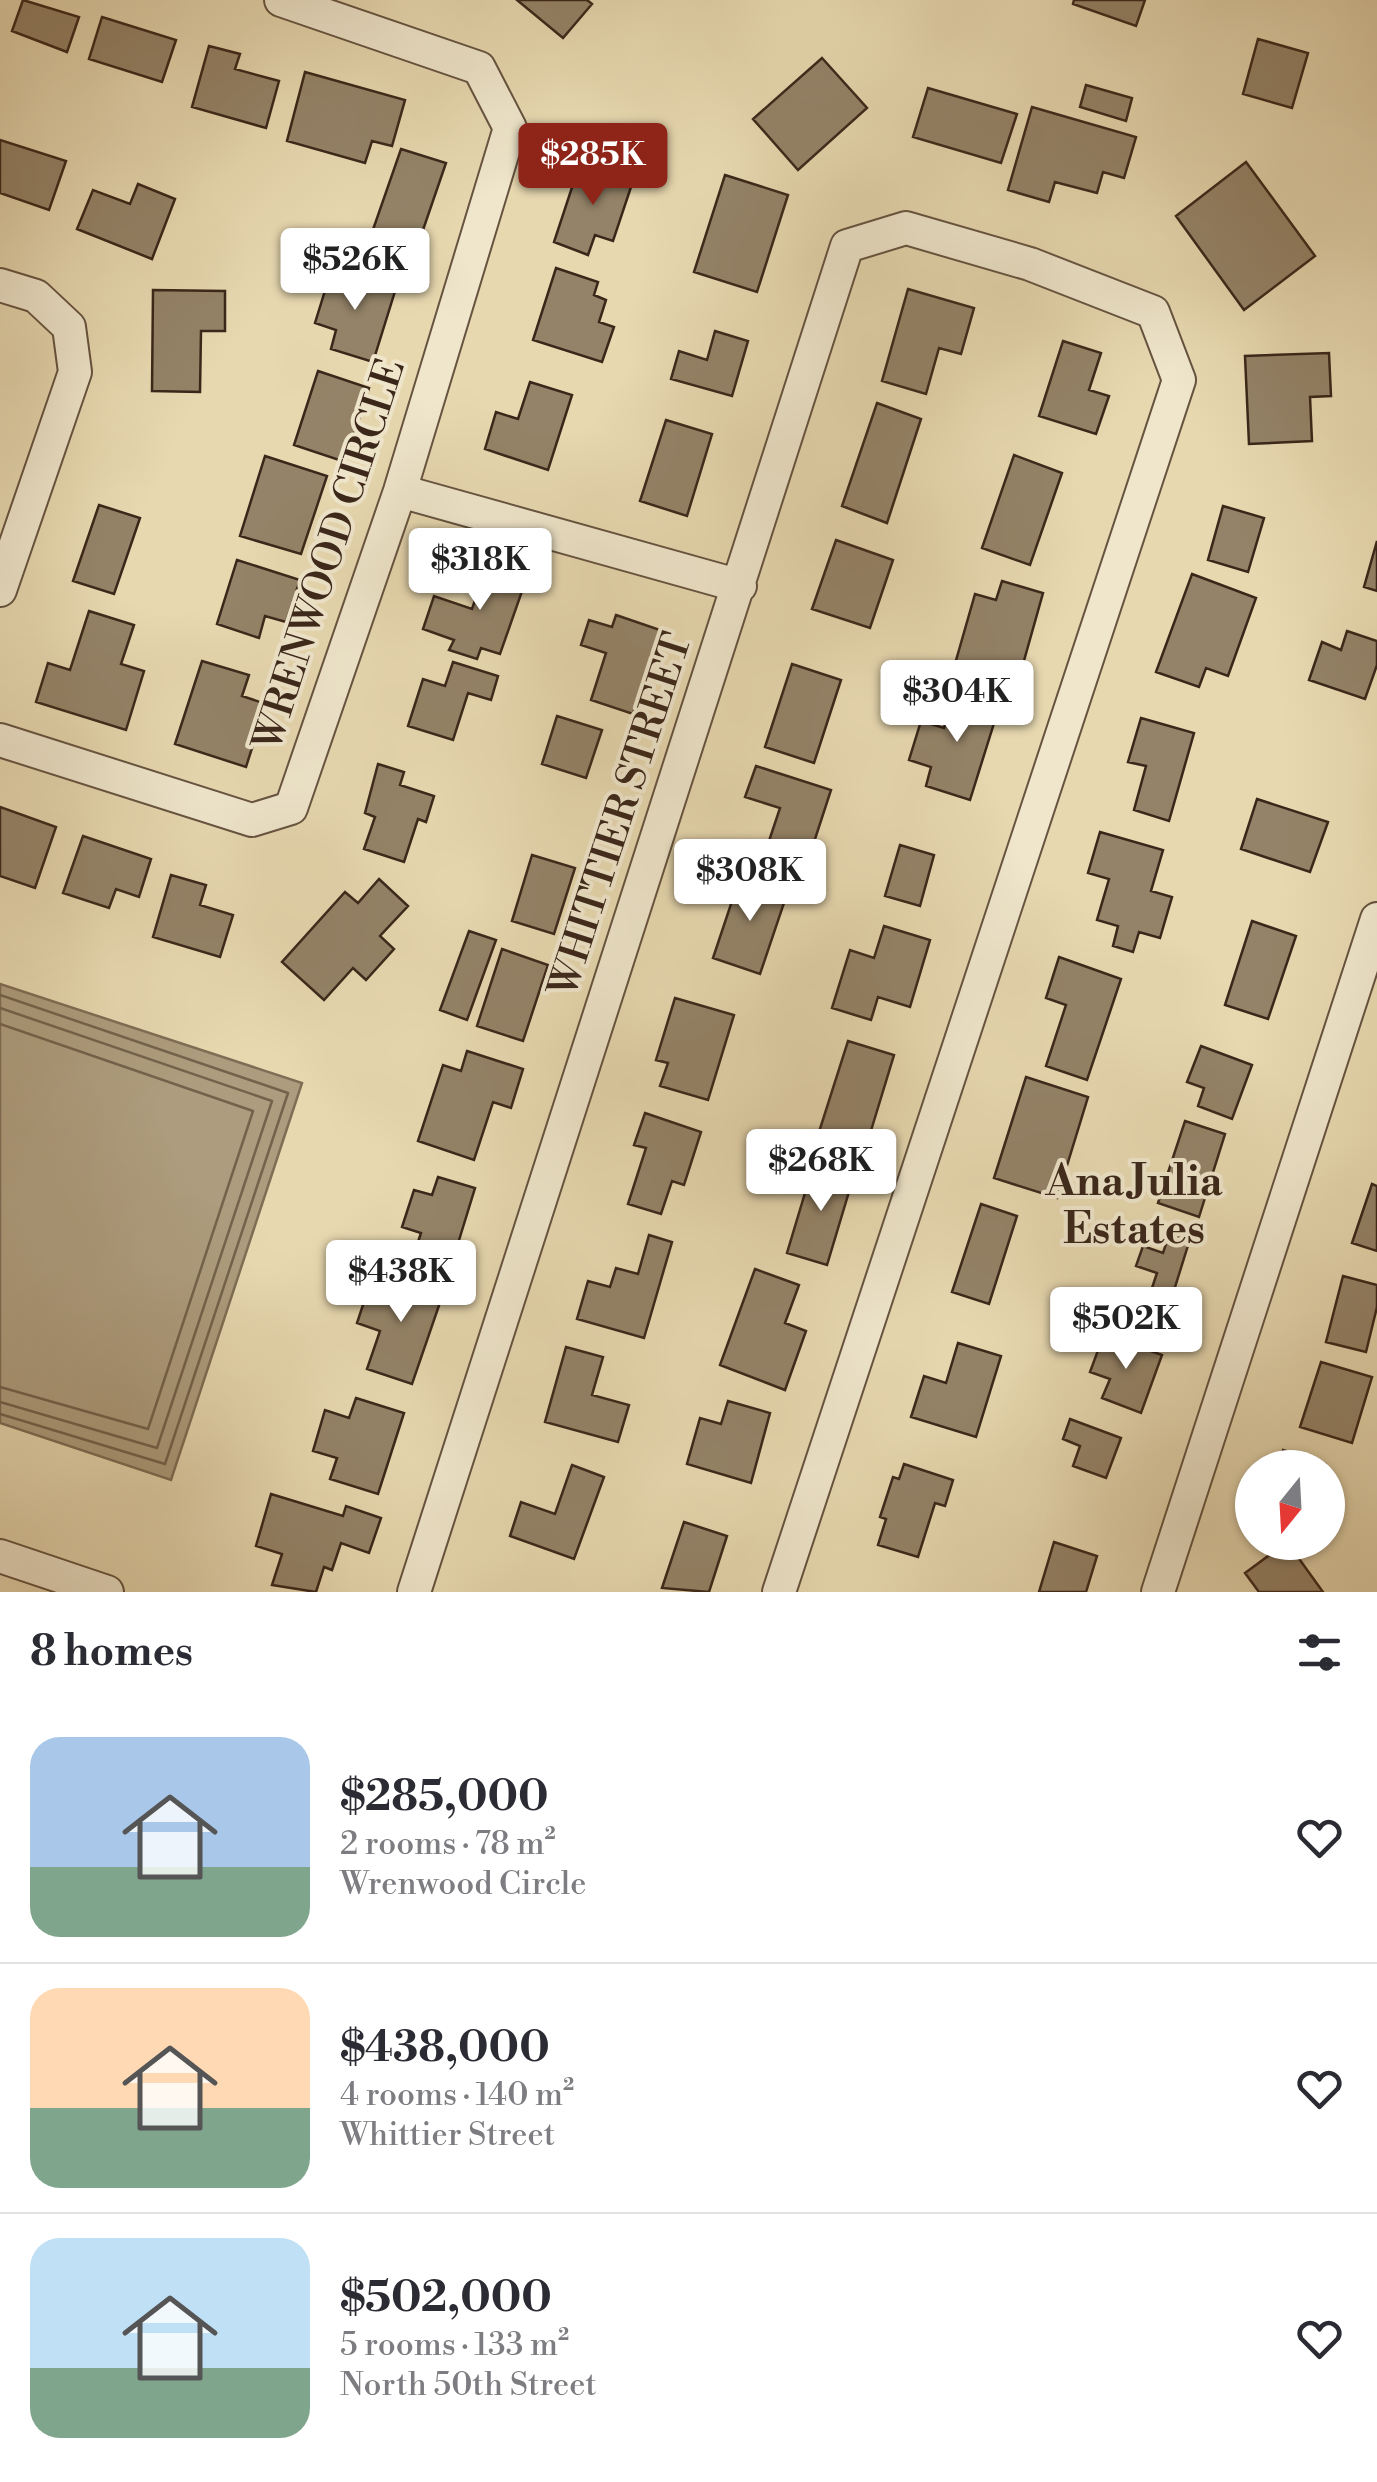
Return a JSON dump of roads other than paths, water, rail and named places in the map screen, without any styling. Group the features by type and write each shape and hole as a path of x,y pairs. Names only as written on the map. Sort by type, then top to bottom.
{"street":[{"name":"WRENWOOD CIRCLE","path":"0,740 252,820 291,808 400,491 510,128 479,68 280,0"},
{"name":"WHITTIER STREET","path":"414,1592 847,246 906,228 1030,264 1154,312 1179,380 779,1592"},
{"path":"0,285 36,296 69,327 76,372 0,590"},
{"path":"400,491 740,586"},
{"path":"1158,1592 1377,920"},
{"path":"0,1556 42,1582 107,1592"}],"water":[{"path":"0,984 302,1083 171,1480 0,1423"}],"district":[{"name":"Ana Julia Estates","path":"1134,1206"}]}
